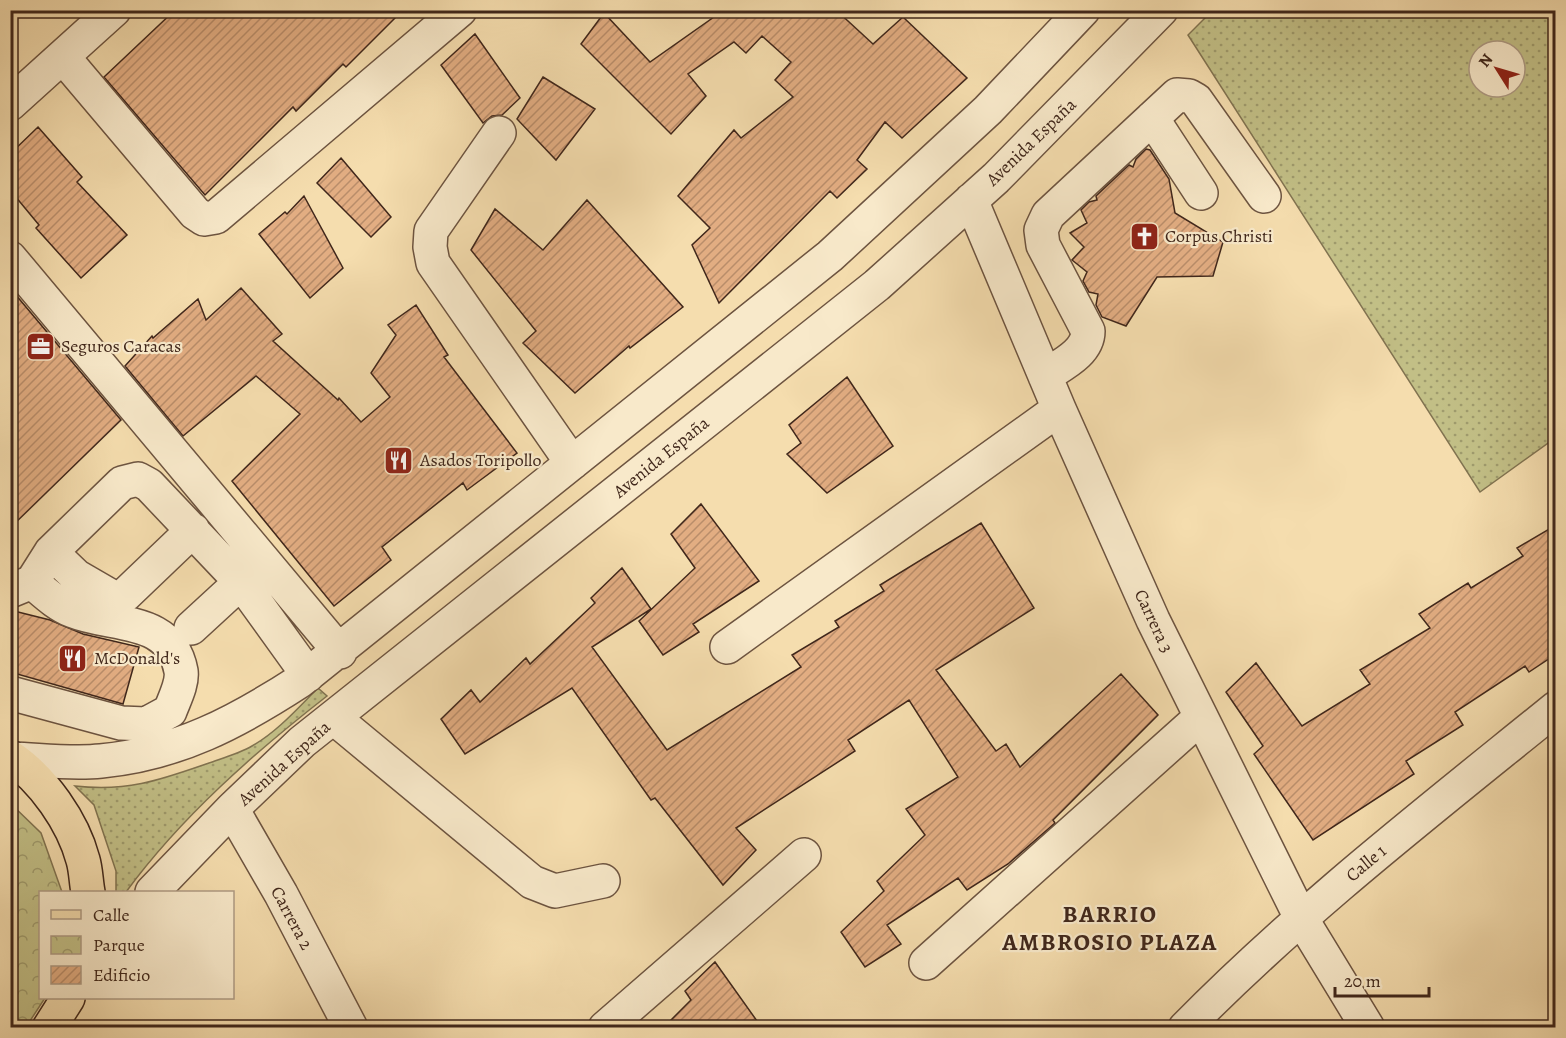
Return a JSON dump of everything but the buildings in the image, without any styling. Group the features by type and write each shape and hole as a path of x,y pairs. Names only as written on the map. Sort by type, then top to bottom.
{"main road":[{"path":"12,758 38,783 70,828 83,860 88,891"},
{"path":"49,1028 67,999"}],"street":[{"path":"10,104 114,10"},
{"path":"63,57 195,213 204,219 216,217 460,10"},
{"path":"12,758 98,762 175,746 226,726 308,675 340,652 830,256 988,110 1083,10"},
{"name":"Avenida España","path":"153,891 232,809 302,742 877,285 971,200 1111,63 1161,10"},
{"path":"1045,376 1083,349 1088,341 1088,332 1043,245 1041,230 1048,215 1177,95 1189,96 1196,100 1264,196"},
{"path":"1152,118 1201,193"},
{"path":"498,133 431,231 430,246 434,263 572,463"},
{"name":"Carrera 3","path":"971,200 1045,376 1153,620 1301,918 1368,1028"},
{"path":"10,258 340,652"},
{"path":"727,647 1059,408"},
{"path":"10,693 121,723 146,724 170,711 182,672 173,652 159,633 72,611 52,599 21,586 51,552 122,483 138,479 150,485 241,582 308,675"},
{"path":"51,552 76,576 114,598 125,595 194,530"},
{"path":"191,628 241,582"},
{"name":"Calle 1","path":"1185,1028 1240,972 1301,918 1556,708"},
{"path":"926,963 1201,717"},
{"path":"334,718 532,882 555,891 603,881"},
{"name":"Carrera 2","path":"232,809 281,894 351,1028"},
{"path":"605,1028 804,855"}],"green space":[{"path":"1212,11 1555,11 1555,438 1480,492 1188,35"},
{"path":"318,688 327,696 220,787 170,838 127,891 116,891 116,871 94,805 75,786 128,786 175,775 252,746 287,719"},
{"path":"10,803 41,833 62,891 39,891 39,999 44,999 26,1027 11,1027"}],"place":[{"name":"Corpus Christi","path":"1144,236"},
{"name":"Seguros Caracas","path":"40,346"},
{"name":"Asados Toripollo","path":"399,460"},
{"name":"McDonald's","path":"73,658"}],"district":[{"name":"BARRIO AMBROSIO PLAZA","path":"1110,928"}]}
